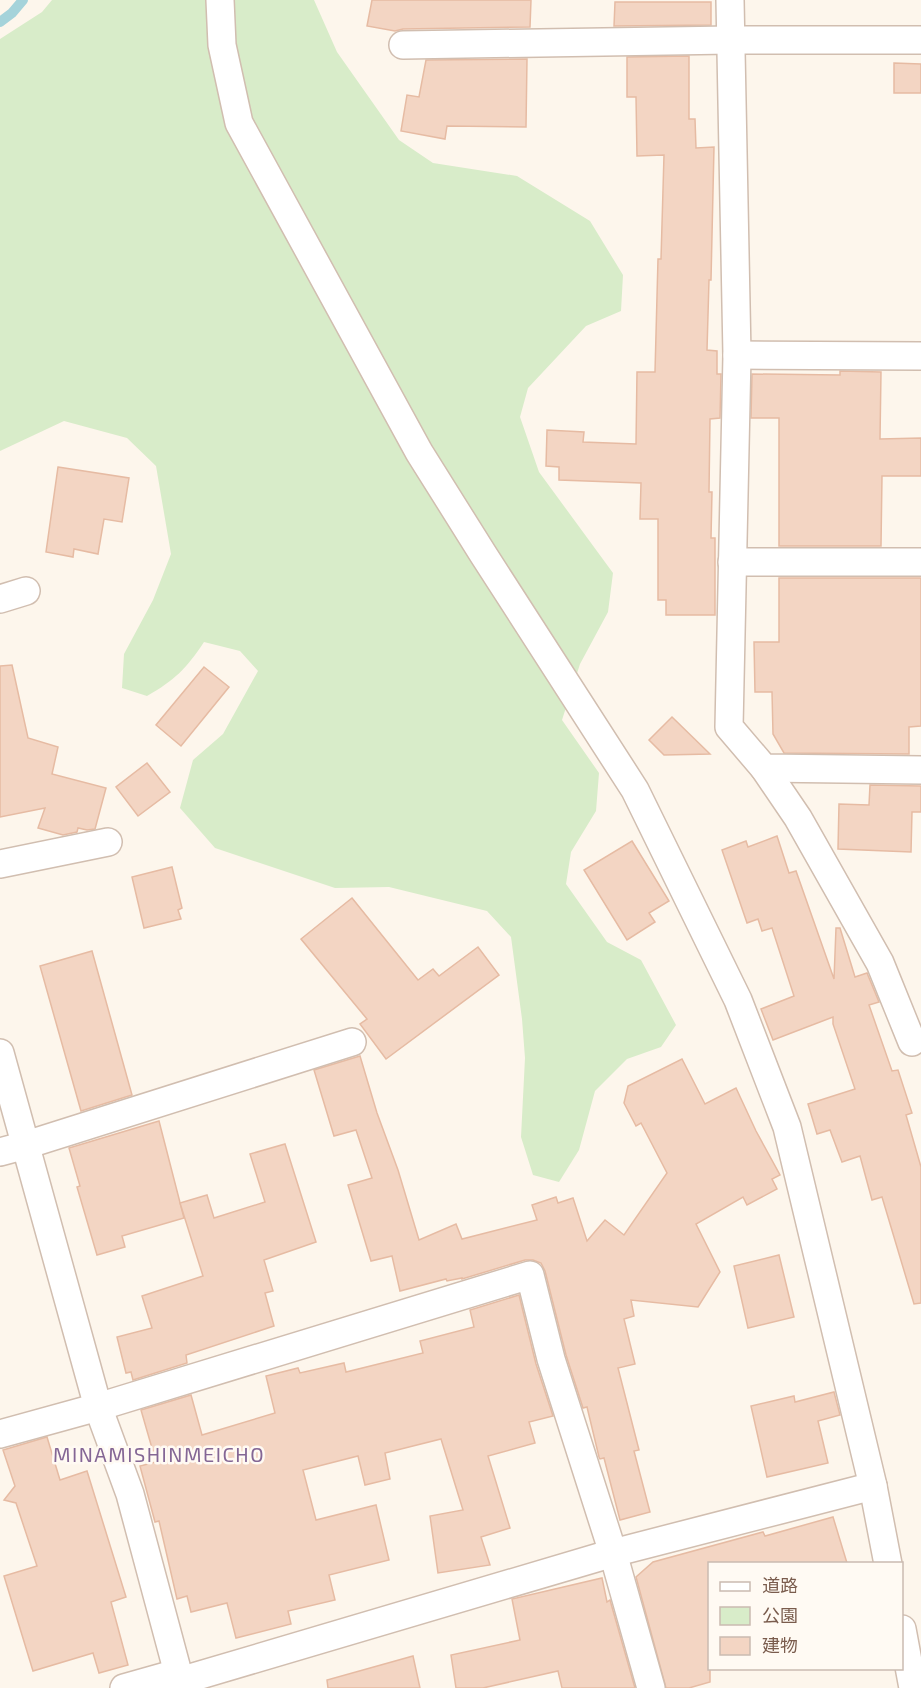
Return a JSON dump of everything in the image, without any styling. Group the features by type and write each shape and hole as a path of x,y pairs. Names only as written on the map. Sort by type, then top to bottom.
{"street":[{"path":"220,0 222,45 239,123 419,452 635,790 738,1000 787,1127 873,1486 888,1562"},
{"path":"730,0 737,355 729,727 764,768 798,818 880,963 912,1042"},
{"path":"404,45 731,40 921,40"},
{"path":"737,355 921,356"},
{"path":"732,562 921,562"},
{"path":"0,599 26,591"},
{"path":"764,768 921,770"},
{"path":"0,864 108,842"},
{"path":"13,1149 352,1042"},
{"path":"0,1053 13,1149 98,1407 130,1494 181,1684"},
{"path":"0,1434 98,1407 530,1275 551,1359 613,1553 651,1688"},
{"path":"181,1684 613,1553 873,1486"},
{"path":"903,1634 913,1688"},
{"path":"124,1688 170,1675 181,1684"}],"green space":[{"path":"52,0 314,0 337,52 399,140 433,163 517,176 590,221 623,275 621,311 586,326 528,388 520,417 539,472 613,573 608,612 580,664 562,720 599,773 596,811 571,852 566,884 607,942 641,960 676,1025 661,1047 627,1059 595,1091 579,1150 559,1182 533,1175 521,1137 525,1058 511,937 487,911 389,887 335,888 215,848 180,808 193,760 223,734 258,671 240,651 204,642 179,673 147,696 122,688 124,654 153,600 171,554 156,466 127,438 64,421 0,451 0,39 42,12"}],"building":[{"path":"372,0 531,0 530,27 395,31 367,26"},
{"path":"615,2 711,2 711,25 614,26"},
{"path":"689,56 689,119 695,119 696,148 714,147 707,350 717,351 717,374 721,374 720,418 710,419 709,492 712,492 711,538 715,538 715,615 666,615 666,600 658,600 658,519 640,519 641,483 559,480 559,467 546,466 547,430 584,432 583,442 636,444 637,372 655,372 664,155 637,156 636,97 627,97 627,57"},
{"path":"527,59 526,127 447,126 445,139 401,131 407,95 419,97 426,60"},
{"path":"894,63 921,64 921,93 894,93"},
{"path":"840,371 881,372 880,439 921,438 921,476 882,476 881,546 779,546 779,418 751,418 752,374 840,375"},
{"path":"58,467 129,478 122,522 104,519 98,554 74,549 73,557 46,552"},
{"path":"779,578 921,578 921,726 909,727 909,754 784,753 773,734 772,692 755,692 754,642 779,642"},
{"path":"12,665 28,738 58,747 52,774 106,788 95,829 78,828 77,832 63,835 38,828 45,808 0,817 0,666"},
{"path":"204,667 229,687 181,746 156,725"},
{"path":"672,717 710,754 664,755 649,740"},
{"path":"147,763 170,792 138,816 116,787"},
{"path":"870,785 921,786 921,812 912,812 911,852 838,849 839,804 869,805"},
{"path":"777,836 789,873 796,871 834,979 836,928 840,928 855,977 867,973 879,1002 869,1005 892,1071 898,1070 912,1113 906,1115 921,1167 921,1303 914,1304 882,1197 872,1200 860,1156 842,1162 830,1130 817,1134 808,1104 855,1089 833,1024 833,1017 773,1040 761,1009 794,996 772,928 762,931 758,919 747,923 722,850 746,841 748,847"},
{"path":"632,841 669,901 649,913 655,922 627,940 584,870"},
{"path":"172,867 182,908 178,910 181,919 144,928 132,877"},
{"path":"352,898 418,980 433,969 439,976 478,947 499,975 386,1059 360,1024 367,1019 301,939"},
{"path":"92,951 132,1095 81,1111 40,966"},
{"path":"360,1056 419,1240 456,1224 462,1239 537,1220 532,1205 556,1197 558,1203 573,1198 587,1241 605,1220 624,1235 667,1173 641,1123 636,1126 624,1103 628,1086 682,1059 705,1104 736,1088 780,1175 772,1179 777,1189 747,1205 743,1197 696,1224 720,1272 698,1307 631,1300 634,1316 624,1319 635,1364 618,1368 639,1450 634,1451 650,1512 620,1520 604,1458 599,1457 587,1407 583,1408 566,1355 541,1263 525,1260 462,1279 447,1281 446,1279 400,1291 392,1256 371,1261 348,1185 372,1178 356,1130 334,1136 314,1070"},
{"path":"159,1121 184,1218 122,1236 125,1247 97,1255 77,1187 80,1186 69,1148"},
{"path":"285,1144 316,1242 264,1260 273,1291 265,1293 274,1326 186,1355 187,1363 133,1380 131,1372 126,1373 117,1337 152,1328 142,1296 203,1276 180,1203 207,1195 214,1218 265,1202 250,1154"},
{"path":"779,1255 794,1317 748,1328 734,1266"},
{"path":"519,1295 536,1364 553,1416 529,1422 535,1443 488,1456 510,1528 481,1537 490,1565 438,1573 430,1516 463,1510 441,1439 385,1453 390,1479 365,1485 358,1456 303,1470 316,1520 376,1505 389,1560 329,1575 335,1600 288,1611 291,1624 236,1638 227,1603 191,1612 187,1596 177,1599 159,1521 155,1522 140,1466 156,1462 141,1410 191,1395 202,1435 275,1413 266,1376 298,1368 300,1373 344,1363 346,1372 423,1353 420,1341 474,1327 470,1310"},
{"path":"834,1392 840,1415 818,1421 828,1463 767,1477 751,1406 794,1396 795,1402"},
{"path":"47,1437 60,1480 87,1471 126,1597 111,1602 128,1665 99,1673 93,1653 33,1671 4,1576 37,1566 16,1503 4,1500 15,1486 3,1450"},
{"path":"833,1517 847,1562 708,1562 710,1682 689,1688 666,1688 636,1577 653,1562 763,1532 765,1536"},
{"path":"602,1578 607,1602 610,1600 635,1688 562,1688 558,1671 483,1688 456,1688 451,1655 520,1640 512,1599"},
{"path":"413,1656 420,1688 328,1688 327,1680"}],"waterway":[{"path":"0,22 23,0"}],"district":[{"name":"MINAMISHINMEICHO","path":"159,1454"}]}
